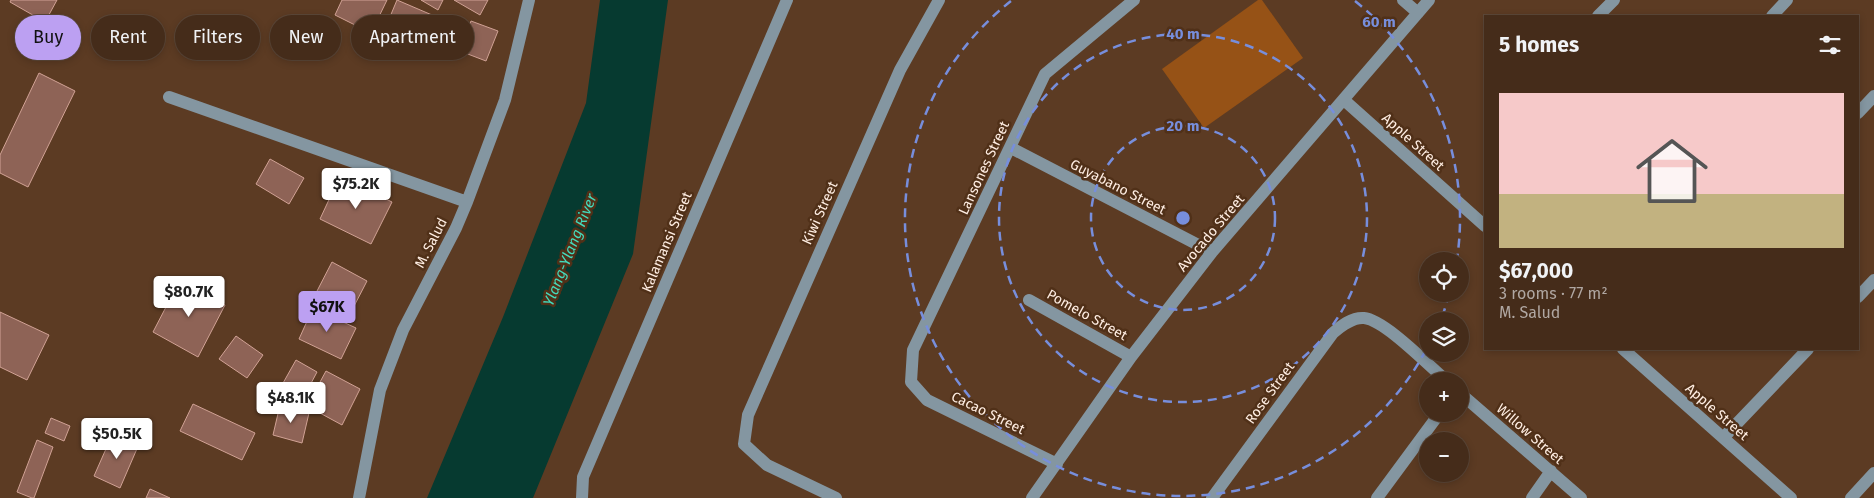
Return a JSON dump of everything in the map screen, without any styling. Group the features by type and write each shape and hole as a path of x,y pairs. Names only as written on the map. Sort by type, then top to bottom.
{"street":[{"name":"M. Salud","path":"359,498 380,390 402,330 456,228 467,202 505,100 529,0"},
{"name":"Kalamansi Street","path":"582,498 582,477 787,0"},
{"name":"Kiwi Street","path":"836,498 767,465 744,444 748,415 900,70 939,0"},
{"name":"Lansones Street","path":"911,382 914,350 1045,74 1134,0"},
{"path":"1403,0 1418,13"},
{"name":"Avocado Street","path":"1032,498 1130,357 1212,252 1429,0"},
{"path":"1599,15 1614,0"},
{"path":"1773,15 1788,0"},
{"path":"1859,113 1874,96"},
{"path":"168,97 467,202"},
{"name":"Apple Street","path":"1344,100 1484,225"},
{"name":"Guyabano Street","path":"1011,148 1212,252"},
{"path":"1859,296 1874,280"},
{"name":"Pomelo Street","path":"1029,300 1130,357"},
{"name":"Rose Street","path":"1212,498 1333,333 1347,322 1362,318 1376,322 1394,334 1437,372"},
{"name":"Apple Street","path":"1628,350 1791,498"},
{"path":"1724,437 1807,350"},
{"name":"Cacao Street","path":"911,382 927,400 1057,464"},
{"name":"Willow Street","path":"1469,401 1581,498"},
{"path":"1376,498 1433,422"},
{"path":"1532,498 1551,472"},
{"path":"1851,498 1874,474"}],"shaded area":[{"path":"1258,0 1262,0 1303,58 1204,128 1162,69"}],"water":[{"name":"Ylang-Ylang River","path":"600,0 668,0 633,254 533,498 427,498 503,317 586,103"}],"building":[{"path":"11,0 57,0 49,15 33,15 10,2"},
{"path":"342,0 387,0 380,15 351,15 351,23 341,18 341,15 335,15"},
{"path":"397,0 432,15 391,15"},
{"path":"421,0 443,0 438,10"},
{"path":"454,0 488,0 480,15"},
{"path":"474,22 498,31 486,61 474,56"},
{"path":"39,73 75,91 28,187 0,173 0,155"},
{"path":"270,159 304,178 289,204 256,184"},
{"path":"340,176 392,202 371,244 320,219"},
{"path":"332,262 367,281 351,312 316,293"},
{"path":"180,280 225,305 198,357 153,332"},
{"path":"313,308 356,328 341,359 299,339"},
{"path":"0,312 49,335 27,380 0,367"},
{"path":"236,336 263,355 247,378 219,359"},
{"path":"296,360 317,372 300,404 278,392"},
{"path":"326,371 360,389 342,425 307,406"},
{"path":"193,404 255,433 242,460 180,431"},
{"path":"280,405 309,413 302,443 273,435"},
{"path":"51,418 70,426 64,441 45,433"},
{"path":"113,433 139,444 120,488 94,476"},
{"path":"37,440 53,447 34,498 32,498 17,492"},
{"path":"150,489 170,498 146,498"}]}
